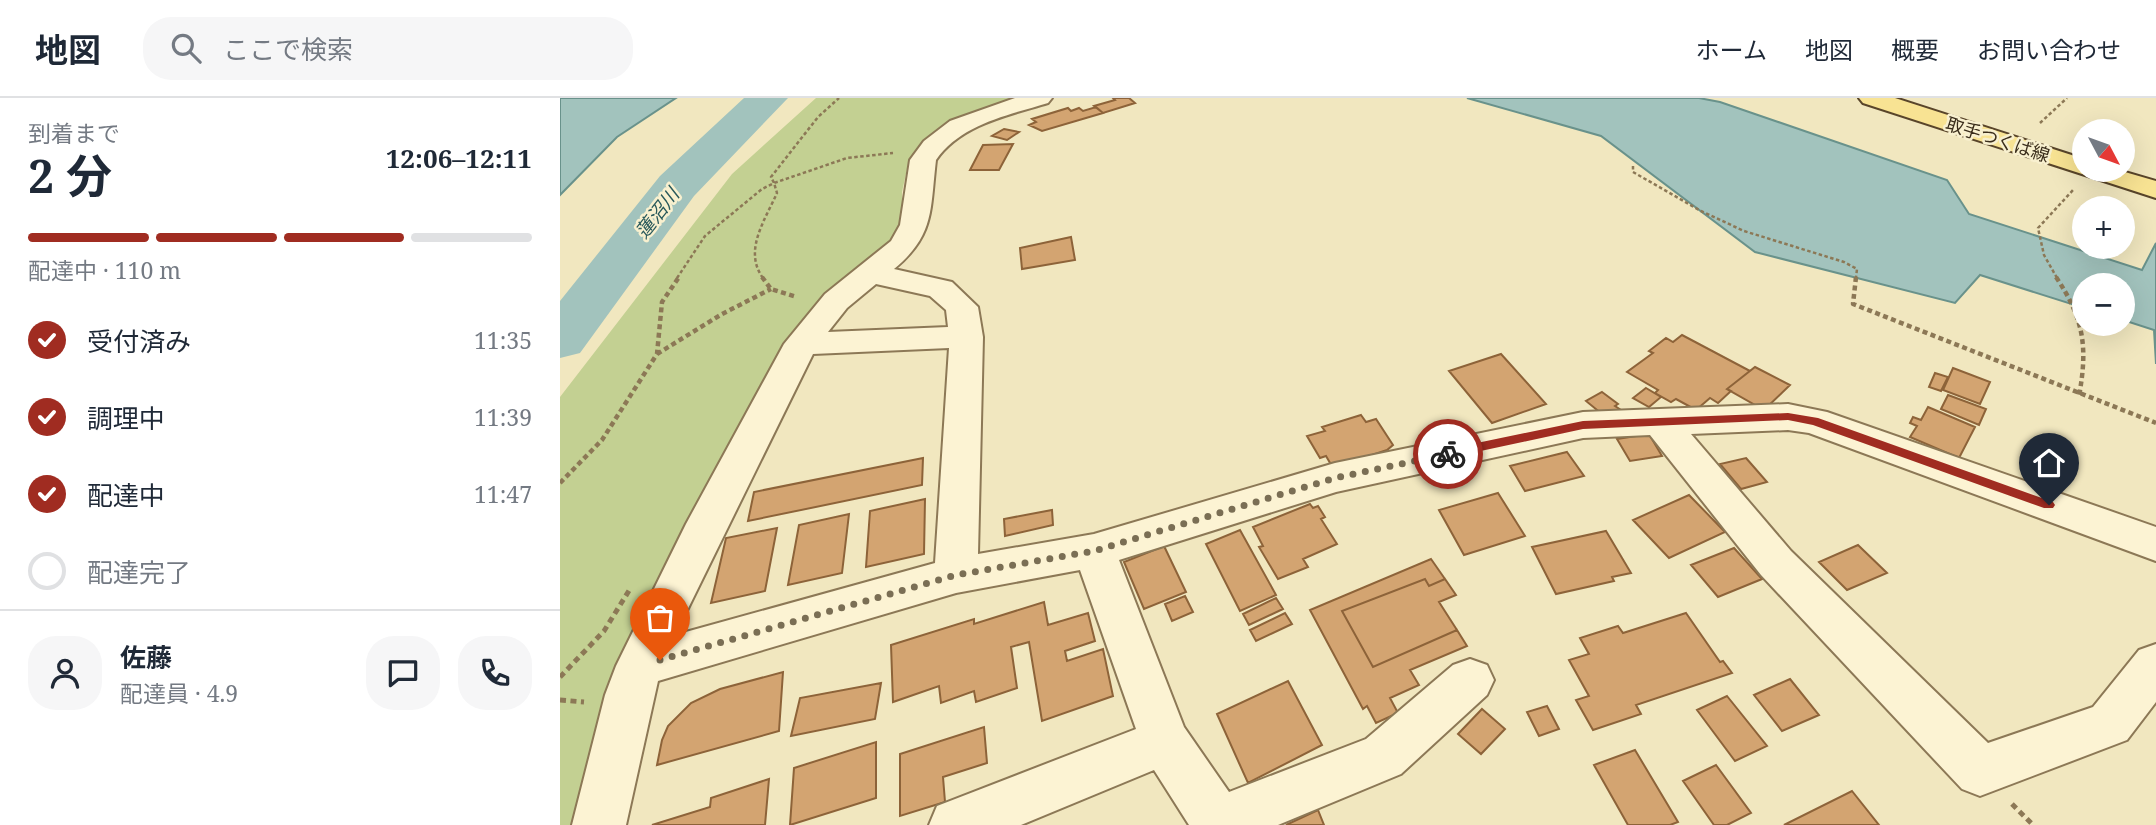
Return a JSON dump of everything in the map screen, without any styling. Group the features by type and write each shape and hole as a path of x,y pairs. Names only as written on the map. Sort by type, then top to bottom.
{"main road":[{"name":"取手つくば線","path":"1871,98 2072,163"},
{"name":"取手つくば線","path":"1922,98 2072,145"},
{"path":"2135,166 2156,172"},
{"path":"2130,182 2156,190"}],"street":[{"path":"599,825 629,695 639,666 707,524 801,344 836,302 902,247 914,225 923,160 927,153 939,141 964,125 1040,98"},
{"path":"870,273 941,289 962,307 967,337 956,575"},
{"path":"801,344 967,337"},
{"path":"639,666 956,575 1094,551 1335,478 1583,425 1788,416 1814,421 2156,544"},
{"path":"1659,422 1776,563 1980,771 2110,724 2156,665"},
{"path":"1094,551 1165,741 1218,823 1383,757 1470,680"},
{"path":"956,825 1165,741"}],"path":[{"path":"797,298 771,289 758,271 754,243 777,193 771,177 818,117 839,98"},
{"path":"2039,123 2067,98"},
{"path":"657,354 662,302 705,236 762,189 774,183 828,162 871,153 894,153"},
{"path":"1633,166 1633,172 1684,202 1746,232 1839,258 1857,269 1853,304 1979,352 2080,396 2156,423"},
{"path":"2070,193 2038,228 2046,263 2066,291 2084,330 2087,356 2080,396"},
{"path":"560,483 602,440 657,354 722,314 771,289"}],"green space":[{"path":"816,98 1022,98 938,131 924,140 909,160 902,192 902,224 888,248 828,296 575,825 560,825 560,397 732,174"}],"water":[{"path":"560,98 676,98 617,137 560,195"},
{"path":"1467,98 1699,98 1720,102 1947,180 1969,214 2072,247 2072,259 2108,259 2142,270 2156,243 2156,364 2154,330 2135,324 2135,273 2072,273 2072,304 1980,275 1955,303 1755,252 1601,136"}],"building":[{"path":"1113,98 1129,98 1135,103 1103,113 1094,106 1115,100"},
{"path":"1096,107 1103,113 1042,131 1029,125 1036,122 1032,119 1068,108 1071,111 1079,108 1083,111"},
{"path":"1004,129 1019,132 1007,140 992,136"},
{"path":"1013,144 999,170 970,170 983,145"},
{"path":"1071,237 1075,260 1022,269 1020,248"},
{"path":"1682,335 1750,371 1727,389 1731,391 1718,403 1710,398 1696,410 1676,399 1671,402 1655,393 1658,390 1627,372 1653,353 1649,351 1666,338 1673,342"},
{"path":"1501,354 1546,404 1492,423 1449,371"},
{"path":"1755,367 1790,385 1764,410 1727,389"},
{"path":"1953,368 1990,382 1980,404 1943,390"},
{"path":"1935,373 1948,377 1941,391 1929,387"},
{"path":"1646,388 1661,397 1649,407 1633,398"},
{"path":"1602,392 1627,414 1602,414 1586,401"},
{"path":"1948,395 1986,409 1979,425 1941,409"},
{"path":"1928,407 1975,427 1959,458 1910,437 1917,426 1910,423 1913,417 1921,420"},
{"path":"1361,415 1366,422 1376,419 1393,445 1387,450 1333,468 1326,456 1320,458 1307,436 1325,431 1322,427"},
{"path":"1649,434 1662,456 1630,461 1617,439"},
{"path":"1567,452 1584,476 1525,491 1510,466"},
{"path":"923,458 922,485 748,521 754,492"},
{"path":"1746,458 1767,482 1741,489 1720,464"},
{"path":"1498,493 1525,536 1464,555 1439,510"},
{"path":"1689,495 1725,532 1669,558 1633,520"},
{"path":"925,499 924,554 866,567 870,511"},
{"path":"1310,504 1313,508 1318,506 1325,517 1321,519 1337,544 1303,559 1308,567 1278,579 1259,547 1263,546 1253,527"},
{"path":"1052,510 1053,525 1005,536 1004,519"},
{"path":"849,514 842,573 788,585 799,525"},
{"path":"777,528 765,591 711,603 726,538"},
{"path":"1240,530 1276,595 1240,611 1206,544"},
{"path":"1606,531 1631,573 1612,577 1614,581 1556,594 1532,547"},
{"path":"1858,545 1887,573 1847,590 1819,562"},
{"path":"1164,546 1186,592 1144,609 1124,562"},
{"path":"1734,548 1762,579 1718,597 1691,565"},
{"path":"1431,559 1445,579 1429,586 1425,579 1342,611 1373,667 1457,630 1467,646 1410,670 1419,685 1390,698 1398,713 1376,723 1367,706 1363,709 1310,610"},
{"path":"1425,579 1429,586 1445,579 1456,595 1439,602 1457,630 1373,667 1342,611"},
{"path":"1185,596 1193,612 1172,621 1165,604"},
{"path":"1276,598 1283,609 1249,625 1243,614"},
{"path":"1044,602 1048,625 1088,613 1095,641 1065,651 1067,661 1103,649 1113,696 1042,721 1029,642 1011,647 1017,688 976,702 974,691 941,703 939,686 893,702 891,645 974,619 974,624"},
{"path":"1285,613 1292,624 1256,641 1250,630"},
{"path":"1686,613 1720,662 1723,661 1732,673 1636,705 1641,714 1593,730 1576,700 1589,696 1569,660 1589,654 1580,638 1618,626 1623,633"},
{"path":"783,672 779,731 657,765 668,726 691,703 720,689"},
{"path":"1790,679 1819,715 1782,731 1754,695"},
{"path":"1288,681 1322,745 1248,783 1217,714"},
{"path":"881,683 875,719 791,736 800,698"},
{"path":"1727,696 1767,746 1735,761 1697,710"},
{"path":"1547,706 1559,729 1539,736 1527,712"},
{"path":"1482,709 1505,729 1481,754 1458,734"},
{"path":"984,727 987,763 943,777 945,802 900,816 900,754"},
{"path":"876,742 876,798 790,825 794,768"},
{"path":"1635,750 1678,822 1670,825 1628,825 1594,765"},
{"path":"1716,765 1751,813 1727,825 1714,825 1683,781"},
{"path":"769,779 765,825 652,825 710,807 711,798"},
{"path":"1852,791 1879,825 1784,825"},
{"path":"1318,810 1324,825 1286,825"}],"waterway":[{"name":"蓮沼川","path":"560,340 677,186 768,98"}],"way so far":[{"path":"660,660 956,575 1094,551 1335,478 1448,454"}],"route":[{"path":"1448,454 1583,425 1788,416 1814,421 2049,505"}]}
